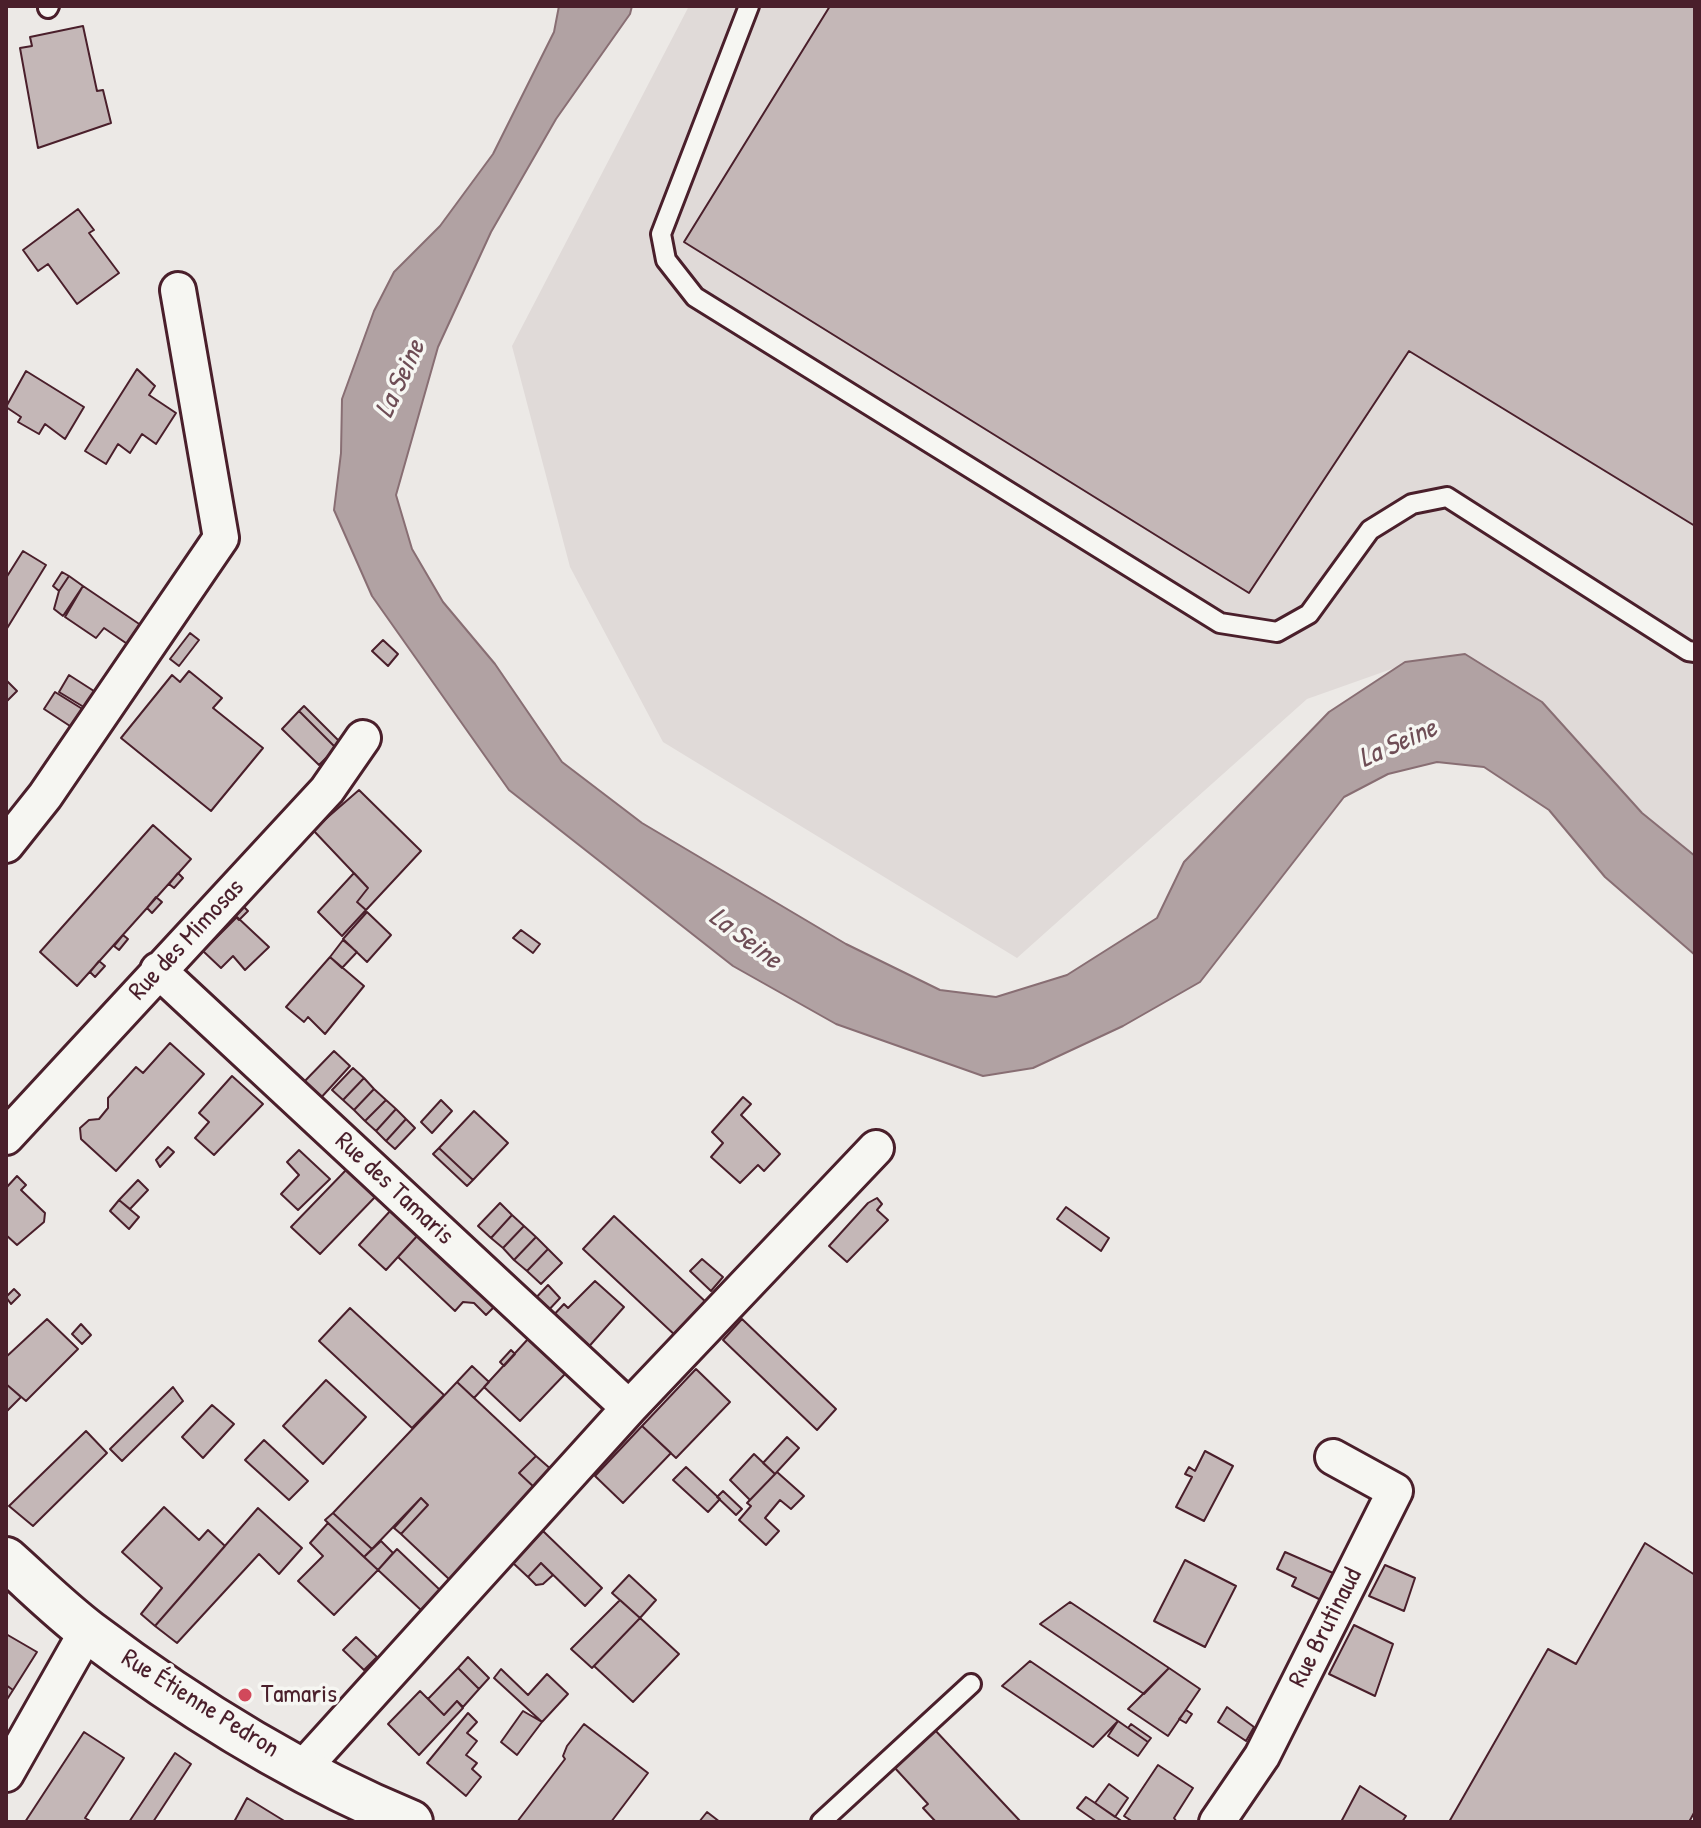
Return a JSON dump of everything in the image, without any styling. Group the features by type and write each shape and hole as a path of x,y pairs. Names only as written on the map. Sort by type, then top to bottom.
{"street":[{"path":"6,845 45,796 221,538 178,290"},
{"name":"Rue des Mimosas","path":"6,1137 327,790 363,738"},
{"name":"Rue des Tamaris","path":"158,970 629,1408"},
{"path":"303,1768 629,1408 876,1148"},
{"name":"Rue Brutinaud","path":"1217,1822 1262,1756 1395,1491 1333,1457"},
{"name":"Rue Étienne Pedron","path":"6,1559 87,1631 220,1722 367,1804 411,1822"},
{"path":"6,1774 87,1631"}],"lane":[{"path":"749,6 661,234 666,260 695,297 1220,623 1277,632 1309,614 1370,530 1412,504 1447,497 1688,651 1695,652"},
{"path":"821,1822 971,1684"}],"shaded area":[{"path":"689,6 1695,6 1695,856 1642,813 1542,702 1465,654 1417,660 1307,699 1017,958 663,742 570,567 512,346"}],"water":[{"name":"La Seine","path":"559,6 632,6 630,14 556,119 491,232 438,347 396,495 412,549 443,602 495,664 562,762 642,823 846,944 940,990 996,997 1067,975 1157,918 1184,862 1329,712 1405,662 1465,654 1542,702 1642,813 1695,856 1695,955 1605,877 1549,810 1484,767 1437,762 1388,774 1344,797 1200,982 1123,1026 1033,1068 983,1076 836,1024 733,966 509,790 372,596 334,510 341,453 342,399 374,311 394,272 440,226 493,154 554,32"}],"building":[{"path":"830,6 1695,6 1695,526 1409,351 1249,593 684,242"},
{"path":"83,26 97,91 103,90 111,123 38,148 20,48 32,46 30,37"},
{"path":"78,209 94,230 89,233 119,273 77,304 48,264 38,271 23,250"},
{"path":"137,369 155,386 149,395 176,413 156,444 142,434 130,453 118,444 106,464 85,451"},
{"path":"26,371 84,407 65,439 45,424 39,434 18,422 21,417 6,407"},
{"path":"23,551 46,565 6,630 6,578"},
{"path":"62,572 69,576 59,591 53,586"},
{"path":"69,576 83,586 63,616 54,609 59,591"},
{"path":"83,586 151,632 139,652 104,628 96,638 65,617"},
{"path":"190,633 199,640 179,666 170,659"},
{"path":"383,640 398,654 388,666 372,651"},
{"path":"189,671 222,698 213,708 263,748 211,811 121,738 172,675 180,682"},
{"path":"69,675 97,693 87,709 59,692"},
{"path":"6,680 17,691 6,702"},
{"path":"55,692 84,710 73,728 44,709"},
{"path":"304,706 341,743 336,748 299,711"},
{"path":"299,711 336,748 319,765 282,729"},
{"path":"359,790 421,851 366,910 357,902 368,888 313,830"},
{"path":"153,825 191,859 77,986 40,952"},
{"path":"178,873 183,878 174,888 169,884"},
{"path":"354,873 368,888 357,902 366,910 342,936 318,912"},
{"path":"156,897 162,902 152,913 147,908"},
{"path":"241,904 248,911 239,920 232,913"},
{"path":"367,912 391,935 367,962 343,939"},
{"path":"237,917 269,947 245,970 233,956 221,968 203,951"},
{"path":"521,930 540,944 533,953 513,938"},
{"path":"123,935 128,939 119,950 114,946"},
{"path":"343,940 357,952 342,968 330,957"},
{"path":"330,957 364,986 325,1034 308,1017 304,1022 286,1007"},
{"path":"99,961 105,966 95,977 90,972"},
{"path":"170,1043 204,1074 116,1171 81,1139 80,1128 89,1120 99,1119 108,1108 108,1098 136,1067 143,1073"},
{"path":"334,1051 350,1066 318,1101 301,1085"},
{"path":"353,1068 364,1078 343,1100 332,1090"},
{"path":"232,1076 263,1104 214,1155 195,1138 209,1122 199,1113"},
{"path":"364,1078 374,1089 354,1110 343,1100"},
{"path":"374,1089 386,1100 365,1121 354,1110"},
{"path":"743,1097 751,1104 741,1115 780,1154 764,1171 758,1165 740,1183 711,1157 723,1143 712,1132"},
{"path":"386,1100 396,1109 376,1131 365,1121"},
{"path":"441,1100 452,1111 432,1133 421,1122"},
{"path":"396,1109 406,1119 386,1141 376,1131"},
{"path":"474,1111 508,1143 473,1180 439,1148"},
{"path":"406,1119 415,1128 395,1149 386,1141"},
{"path":"168,1147 174,1152 160,1167 156,1160"},
{"path":"439,1148 473,1180 467,1186 433,1154"},
{"path":"299,1150 330,1179 298,1210 281,1194 299,1175 287,1162"},
{"path":"347,1169 376,1196 320,1254 291,1227"},
{"path":"17,1176 26,1185 21,1190 45,1213 44,1222 17,1245 6,1235 6,1188"},
{"path":"138,1180 148,1190 130,1209 119,1200"},
{"path":"877,1198 882,1204 877,1210 888,1220 847,1262 829,1246 868,1203"},
{"path":"119,1200 139,1217 129,1229 110,1211"},
{"path":"500,1203 512,1215 491,1238 478,1226"},
{"path":"1066,1207 1109,1238 1101,1251 1057,1219"},
{"path":"391,1210 418,1235 386,1270 359,1245"},
{"path":"512,1215 524,1226 503,1248 491,1238"},
{"path":"614,1216 708,1304 677,1337 583,1249"},
{"path":"524,1226 536,1237 514,1260 503,1248"},
{"path":"418,1235 494,1307 486,1315 474,1303 463,1302 455,1311 398,1257"},
{"path":"536,1237 548,1249 527,1271 514,1260"},
{"path":"548,1249 562,1263 541,1284 527,1271"},
{"path":"702,1259 723,1277 711,1291 690,1271"},
{"path":"595,1281 624,1307 585,1351 550,1319 564,1304 568,1308"},
{"path":"548,1285 560,1298 545,1314 532,1302"},
{"path":"14,1289 20,1295 11,1304 6,1297"},
{"path":"350,1308 444,1395 412,1428 319,1341"},
{"path":"47,1319 78,1349 26,1401 6,1384 6,1357"},
{"path":"742,1319 836,1409 817,1430 723,1340"},
{"path":"81,1324 91,1335 82,1344 72,1334"},
{"path":"528,1339 565,1374 520,1421 484,1387"},
{"path":"511,1350 515,1354 504,1366 500,1362"},
{"path":"472,1366 489,1382 474,1398 457,1382"},
{"path":"696,1369 730,1402 676,1458 642,1426"},
{"path":"326,1380 366,1417 323,1464 283,1426"},
{"path":"457,1382 536,1456 519,1473 536,1489 450,1580 401,1534 428,1505 421,1498 372,1549 333,1513"},
{"path":"6,1384 21,1397 6,1412"},
{"path":"173,1387 183,1401 122,1461 110,1449"},
{"path":"212,1405 234,1424 203,1458 182,1437"},
{"path":"642,1426 671,1453 623,1503 595,1476"},
{"path":"86,1431 107,1453 33,1526 9,1506"},
{"path":"787,1437 799,1448 775,1474 763,1463"},
{"path":"264,1440 308,1481 289,1500 245,1460"},
{"path":"1205,1451 1233,1466 1204,1521 1176,1507 1192,1477 1185,1474 1189,1467 1195,1471"},
{"path":"754,1454 775,1474 750,1500 730,1480"},
{"path":"536,1456 553,1471 536,1489 519,1473"},
{"path":"686,1467 720,1499 708,1512 673,1480"},
{"path":"777,1472 804,1496 791,1509 780,1500 765,1518 779,1531 766,1545 739,1520 751,1506 747,1503"},
{"path":"723,1491 742,1509 736,1515 717,1497"},
{"path":"421,1498 428,1505 401,1534 394,1528"},
{"path":"164,1507 199,1540 208,1530 225,1546 155,1626 141,1614 162,1588 122,1552"},
{"path":"258,1508 302,1548 279,1574 259,1554 177,1643 155,1626"},
{"path":"333,1513 372,1549 364,1557 325,1520"},
{"path":"328,1523 378,1570 334,1615 298,1581 323,1556 310,1543"},
{"path":"543,1531 602,1588 585,1606 541,1563 528,1577 513,1563"},
{"path":"381,1541 393,1553 378,1570 364,1557"},
{"path":"1645,1543 1695,1575 1695,1811 1689,1822 1449,1822 1548,1649 1576,1664"},
{"path":"397,1549 440,1590 421,1610 378,1570"},
{"path":"1285,1552 1333,1573 1321,1600 1292,1586 1296,1578 1277,1569"},
{"path":"1185,1560 1236,1586 1205,1647 1154,1621"},
{"path":"541,1563 553,1575 543,1584 536,1585 528,1577"},
{"path":"1385,1565 1415,1578 1404,1611 1369,1596"},
{"path":"629,1575 656,1600 640,1618 612,1593"},
{"path":"620,1600 640,1618 592,1668 571,1649"},
{"path":"1070,1602 1169,1668 1144,1694 1040,1624"},
{"path":"640,1618 679,1654 633,1702 594,1666"},
{"path":"1354,1625 1393,1644 1375,1696 1329,1674"},
{"path":"6,1634 37,1652 13,1690 6,1685"},
{"path":"356,1637 377,1657 364,1670 343,1650"},
{"path":"468,1657 489,1678 479,1689 458,1668"},
{"path":"1030,1661 1118,1721 1093,1747 1002,1686"},
{"path":"458,1668 479,1689 463,1707 457,1701 444,1715 428,1699"},
{"path":"1169,1668 1200,1689 1168,1736 1128,1709"},
{"path":"501,1669 528,1695 547,1674 568,1694 542,1722 494,1678"},
{"path":"6,1685 13,1690 6,1701"},
{"path":"420,1691 444,1715 457,1701 463,1708 419,1755 388,1724"},
{"path":"1227,1707 1254,1727 1246,1741 1218,1722"},
{"path":"1186,1710 1192,1714 1186,1723 1179,1719"},
{"path":"523,1711 542,1722 517,1755 501,1742"},
{"path":"468,1713 477,1722 467,1733 477,1741 466,1755 477,1763 472,1769 481,1777 466,1796 427,1763"},
{"path":"1118,1721 1148,1742 1138,1756 1108,1736"},
{"path":"584,1724 648,1773 611,1822 517,1822 565,1759 563,1756 567,1746"},
{"path":"1131,1724 1151,1738 1148,1742 1128,1728"},
{"path":"934,1729 1019,1822 936,1822 923,1808 928,1804 894,1767"},
{"path":"84,1732 124,1758 85,1818 92,1822 25,1822"},
{"path":"175,1753 191,1764 153,1822 129,1822"},
{"path":"1158,1765 1193,1788 1174,1818 1177,1822 1133,1822 1124,1816"},
{"path":"1109,1784 1128,1798 1115,1817 1095,1803"},
{"path":"1360,1786 1406,1816 1402,1822 1341,1822"},
{"path":"1086,1797 1123,1822 1097,1822 1077,1808"},
{"path":"247,1798 286,1822 234,1822"},
{"path":"707,1812 720,1822 699,1822"}],"place":[{"name":"Tamaris","path":"245,1695"}]}
